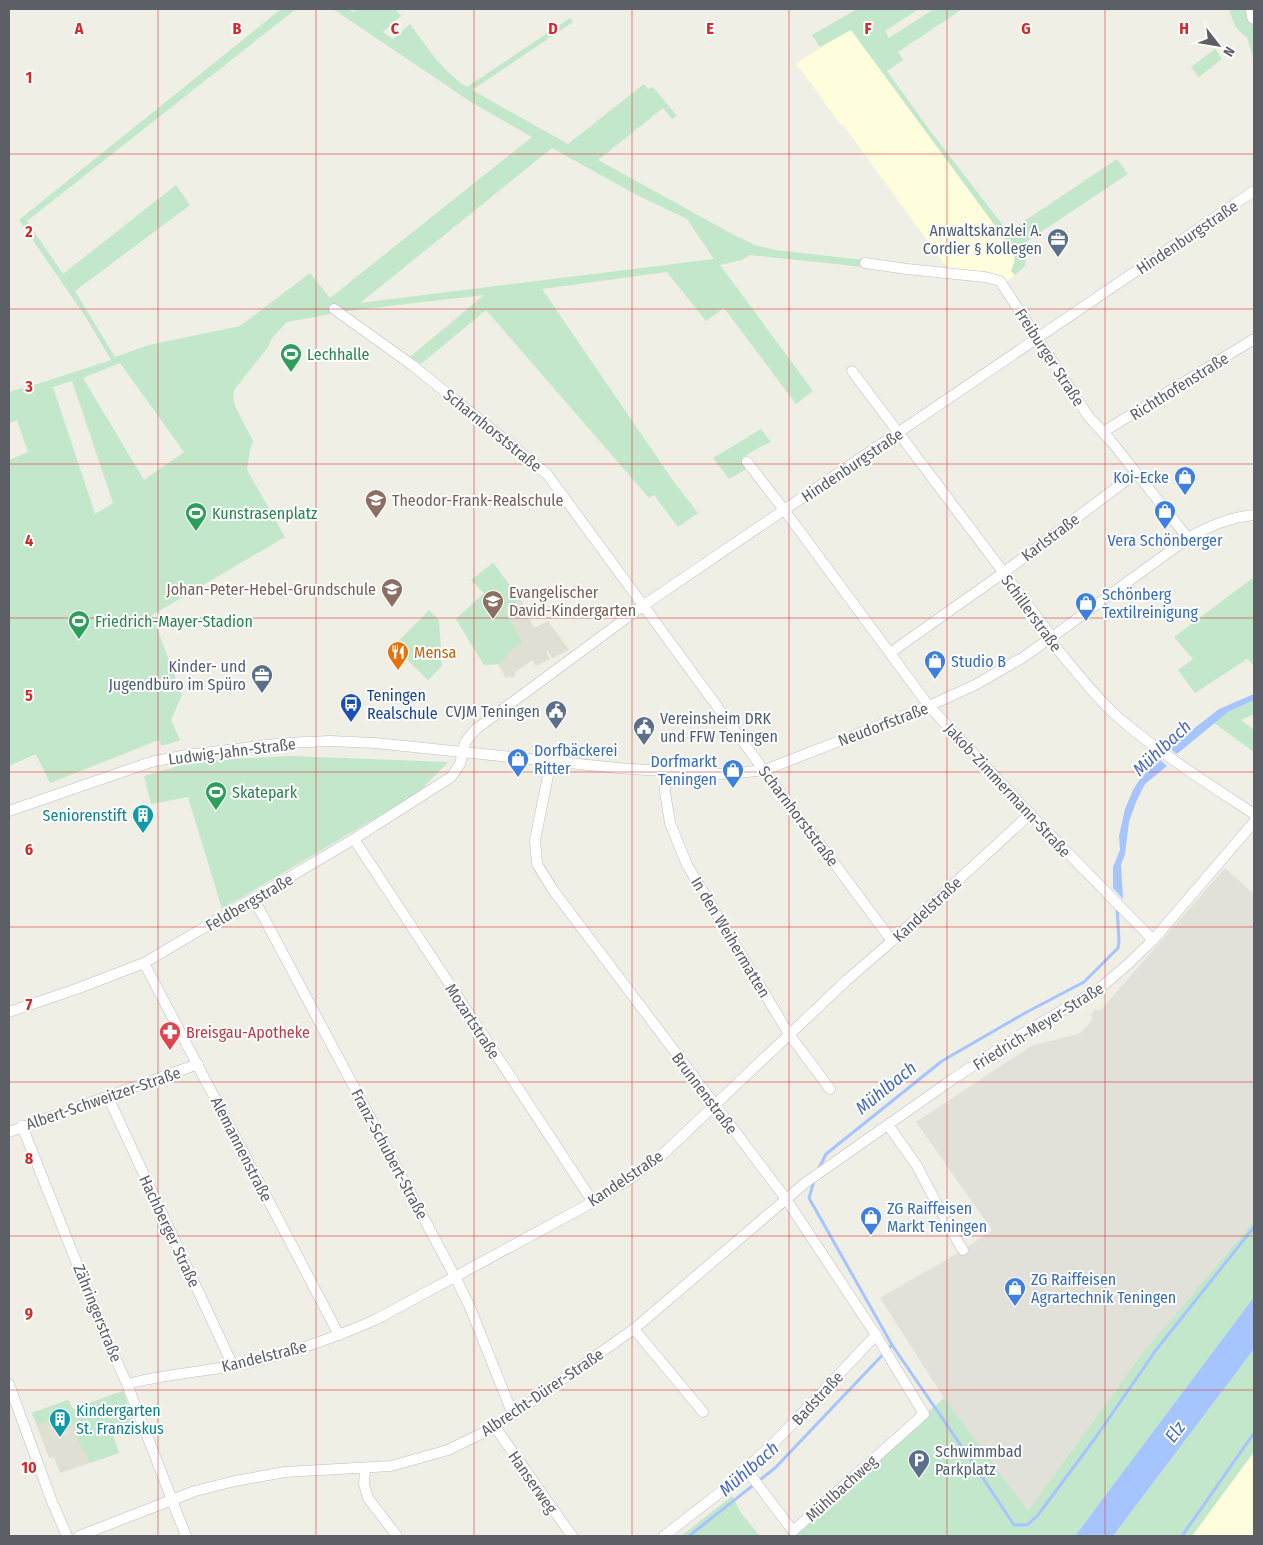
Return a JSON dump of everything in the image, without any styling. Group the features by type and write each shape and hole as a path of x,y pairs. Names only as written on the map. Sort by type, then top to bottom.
{"main road":[{"path":"1253,9 1254,17"}],"street":[{"name":"Hindenburgstraße","path":"463,752 470,736 476,729 644,605 1254,192"},
{"name":"Freiburger Straße","path":"865,263 985,277 1000,281 1088,416 1188,538"},
{"name":"Scharnhorststraße","path":"334,309 412,365 547,474 892,941"},
{"name":"Richthofenstraße","path":"1103,432 1254,339"},
{"name":"Schillerstraße","path":"852,371 1052,637 1054,644 1089,686 1124,722 1254,821"},
{"name":"Jakob-Zimmermann-Straße","path":"747,462 929,706 1030,814 1153,940"},
{"name":"Karlstraße","path":"890,652 1003,572 1136,473"},
{"name":"Neudorfstraße","path":"463,752 665,772 728,774 764,770 929,706 975,685 1022,658 1188,538 1209,526 1240,516 1254,515"},
{"name":"Ludwig-Jahn-Straße","path":"9,811 150,762 251,746 337,741 463,752"},
{"name":"Feldbergstraße","path":"9,1012 144,963 354,840 451,777 460,764 463,752"},
{"name":"Brunnenstraße","path":"551,762 535,840 538,864 553,890 786,1199 876,1335 924,1414"},
{"name":"In den Weihermatten","path":"665,772 665,792 670,823 687,865 789,1034 830,1089"},
{"name":"Kandelstraße","path":"127,1384 233,1366 287,1353 339,1335 376,1320 593,1202 634,1176 664,1153 847,980 1030,814"},
{"name":"Friedrich-Meyer-Straße","path":"786,1199 805,1183 1020,1035 1100,990 1153,940 1254,821"},
{"name":"Mozartstraße","path":"354,840 593,1202"},
{"name":"Franz-Schubert-Straße","path":"254,899 455,1277 469,1306 513,1415"},
{"name":"Alemannenstraße","path":"144,963 339,1335"},
{"name":"Albert-Schweitzer-Straße","path":"9,1132 198,1064"},
{"name":"Hachberger Straße","path":"108,1096 233,1366"},
{"name":"Zähringerstraße","path":"22,1126 127,1384 186,1536"},
{"path":"888,1126 917,1166 963,1250"},
{"name":"Albrecht-Dürer-Straße","path":"79,1536 195,1491 235,1481 285,1472 391,1466 448,1450 495,1427 634,1329 786,1199"},
{"path":"634,1329 703,1412"},
{"name":"Badstraße","path":"664,1536 723,1490 749,1473 775,1442 876,1335"},
{"path":"9,1384 12,1404 67,1536"},
{"name":"Mühlbachweg","path":"749,1473 793,1531 924,1414"},
{"name":"Hanserweg","path":"495,1427 572,1536"},
{"path":"365,1468 364,1484 368,1498 397,1536"}],"shaded area":[{"path":"281,9 296,9 27,221 63,274 176,185 190,205 75,291 115,357 149,345 240,326 310,273 330,298 532,137 471,102 333,9 348,9 354,12 357,9 396,9 401,16 383,32 393,39 410,24 442,66 467,87 570,18 573,22 472,90 568,144 644,84 648,89 653,87 677,116 672,119 663,108 598,160 755,245 776,250 882,262 882,269 750,255 742,260 720,265 813,391 796,404 724,308 706,321 667,272 542,289 674,482 698,513 678,527 654,495 649,498 486,310 421,364 410,357 484,295 347,311 287,322 272,338 268,347 234,390 233,399 253,441 247,470 285,537 152,615 182,695 171,720 180,740 162,746 159,740 50,783 36,754 9,766 9,460 28,452 17,420 9,423 9,392 111,360 87,319 19,220","holes":["552,148 635,194 687,219 714,259 360,303","120,363 184,452 144,480 83,378","72,381 113,503 95,514 53,387"]},
{"path":"857,9 919,9 885,31 889,38 934,9 961,10 898,52 903,60 887,71 1008,232 1117,159 1128,174 1020,246 1026,261 1025,266 1015,275 1011,271 1015,258 1010,246 851,30 820,47 812,35"},
{"path":"1229,9 1254,9 1254,61 1247,37 1235,25"},
{"path":"851,29 1010,246 1016,260 1011,270 1015,275 1006,282 990,272 948,269 843,125 841,125 795,64"},
{"path":"1215,49 1222,59 1199,77 1191,67"},
{"path":"761,429 771,442 742,458 748,468 729,479 713,458"},
{"name":"Evangelischer David-Kindergarten","path":"493,563 521,600 534,628 548,621 569,650 552,658 548,651 546,652 550,659 536,666 533,660 515,672 516,675 512,678 510,676 506,678 498,664 484,665 456,619 484,593 471,580"},
{"name":"Evangelischer David-Kindergarten","path":"493,563 521,600 504,609 522,643 508,652 509,654 504,657 505,660 498,664 484,665 456,619 484,593 471,580"},
{"path":"1254,577 1254,665 1247,659 1195,693 1178,670 1193,659 1174,637"},
{"path":"429,610 439,620 442,666 428,680 405,658 397,665 386,654"},
{"path":"1254,700 1254,714 1241,720 1254,730 1254,752 1214,723 1228,712"},
{"path":"290,756 448,762 418,793 222,909 188,797 151,804 144,776 194,761"},
{"path":"1225,868 1254,894 1254,1221 1141,1355 1028,1511 953,1412 880,1298 963,1250 992,1230 916,1122 1031,1046 1081,1033 1093,1019 1091,1015 1095,1009 1100,1011"},
{"path":"1254,1221 1254,1297 1075,1536 787,1536 944,1398 1028,1511 1141,1355"},
{"path":"1254,1349 1254,1452 1192,1536 1113,1536"},
{"path":"123,1391 134,1422 111,1430 119,1453 60,1473 54,1457 49,1458 32,1413 68,1400 73,1409"},
{"path":"123,1391 134,1422 111,1430 119,1453 90,1463 86,1452 83,1452 69,1414 37,1425 32,1413 68,1400 73,1409"},
{"path":"1254,1450 1254,1536 1191,1536"},
{"path":"732,1496 741,1513 760,1536 681,1536"}],"water":[{"path":"1254,694 1254,700 1228,712 1177,754 1169,748 1219,709"},
{"path":"1159,759 1167,766 1145,784 1129,822 1125,854 1121,865 1123,899 1113,888 1113,867 1120,850 1119,836 1125,809 1140,779"},
{"name":"Elz","path":"1254,1297 1254,1349 1113,1536 1075,1536"}],"waterway":[{"name":"Mühlbach","path":"818,1170 826,1154 942,1061 1025,1013 1084,982 1118,948 1117,907"},
{"name":"Mühlbach","path":"689,1536 775,1468 892,1345 809,1198 814,1181"},
{"path":"892,1345 1014,1525 1027,1525 1038,1515 1096,1437 1156,1350 1254,1227"},
{"path":"1182,1536 1254,1433"}],"place":[{"name":"Anwaltskanzlei A. Cordier § Kollegen","path":"1058,258"},
{"name":"Lechhalle","path":"291,373"},
{"name":"Koi-Ecke","path":"1185,496"},
{"name":"Theodor-Frank-Realschule","path":"376,519"},
{"name":"Vera Schönberger","path":"1165,530"},
{"name":"Kunstrasenplatz","path":"196,532"},
{"name":"Johan-Peter-Hebel-Grundschule","path":"392,608"},
{"name":"Evangelischer David-Kindergarten","path":"493,620"},
{"name":"Schönberg Textilreinigung","path":"1086,622"},
{"name":"Friedrich-Mayer-Stadion","path":"79,640"},
{"name":"Mensa","path":"398,671"},
{"name":"Studio B","path":"935,680"},
{"name":"Kinder- und Jugendbüro im Spüro","path":"262,694"},
{"name":"Teningen Realschule","path":"351,723"},
{"name":"CVJM Teningen","path":"556,730"},
{"name":"Vereinsheim DRK und FFW Teningen","path":"644,746"},
{"name":"Dorfbäckerei Ritter","path":"518,778"},
{"name":"Dorfmarkt Teningen","path":"733,789"},
{"name":"Skatepark","path":"216,811"},
{"name":"Seniorenstift","path":"143,834"},
{"name":"Breisgau-Apotheke","path":"170,1051"},
{"name":"ZG Raiffeisen Markt Teningen","path":"871,1236"},
{"name":"ZG Raiffeisen Agrartechnik Teningen","path":"1015,1307"},
{"name":"Kindergarten St. Franziskus","path":"60,1438"},
{"name":"Schwimmbad Parkplatz","path":"919,1479"}]}
